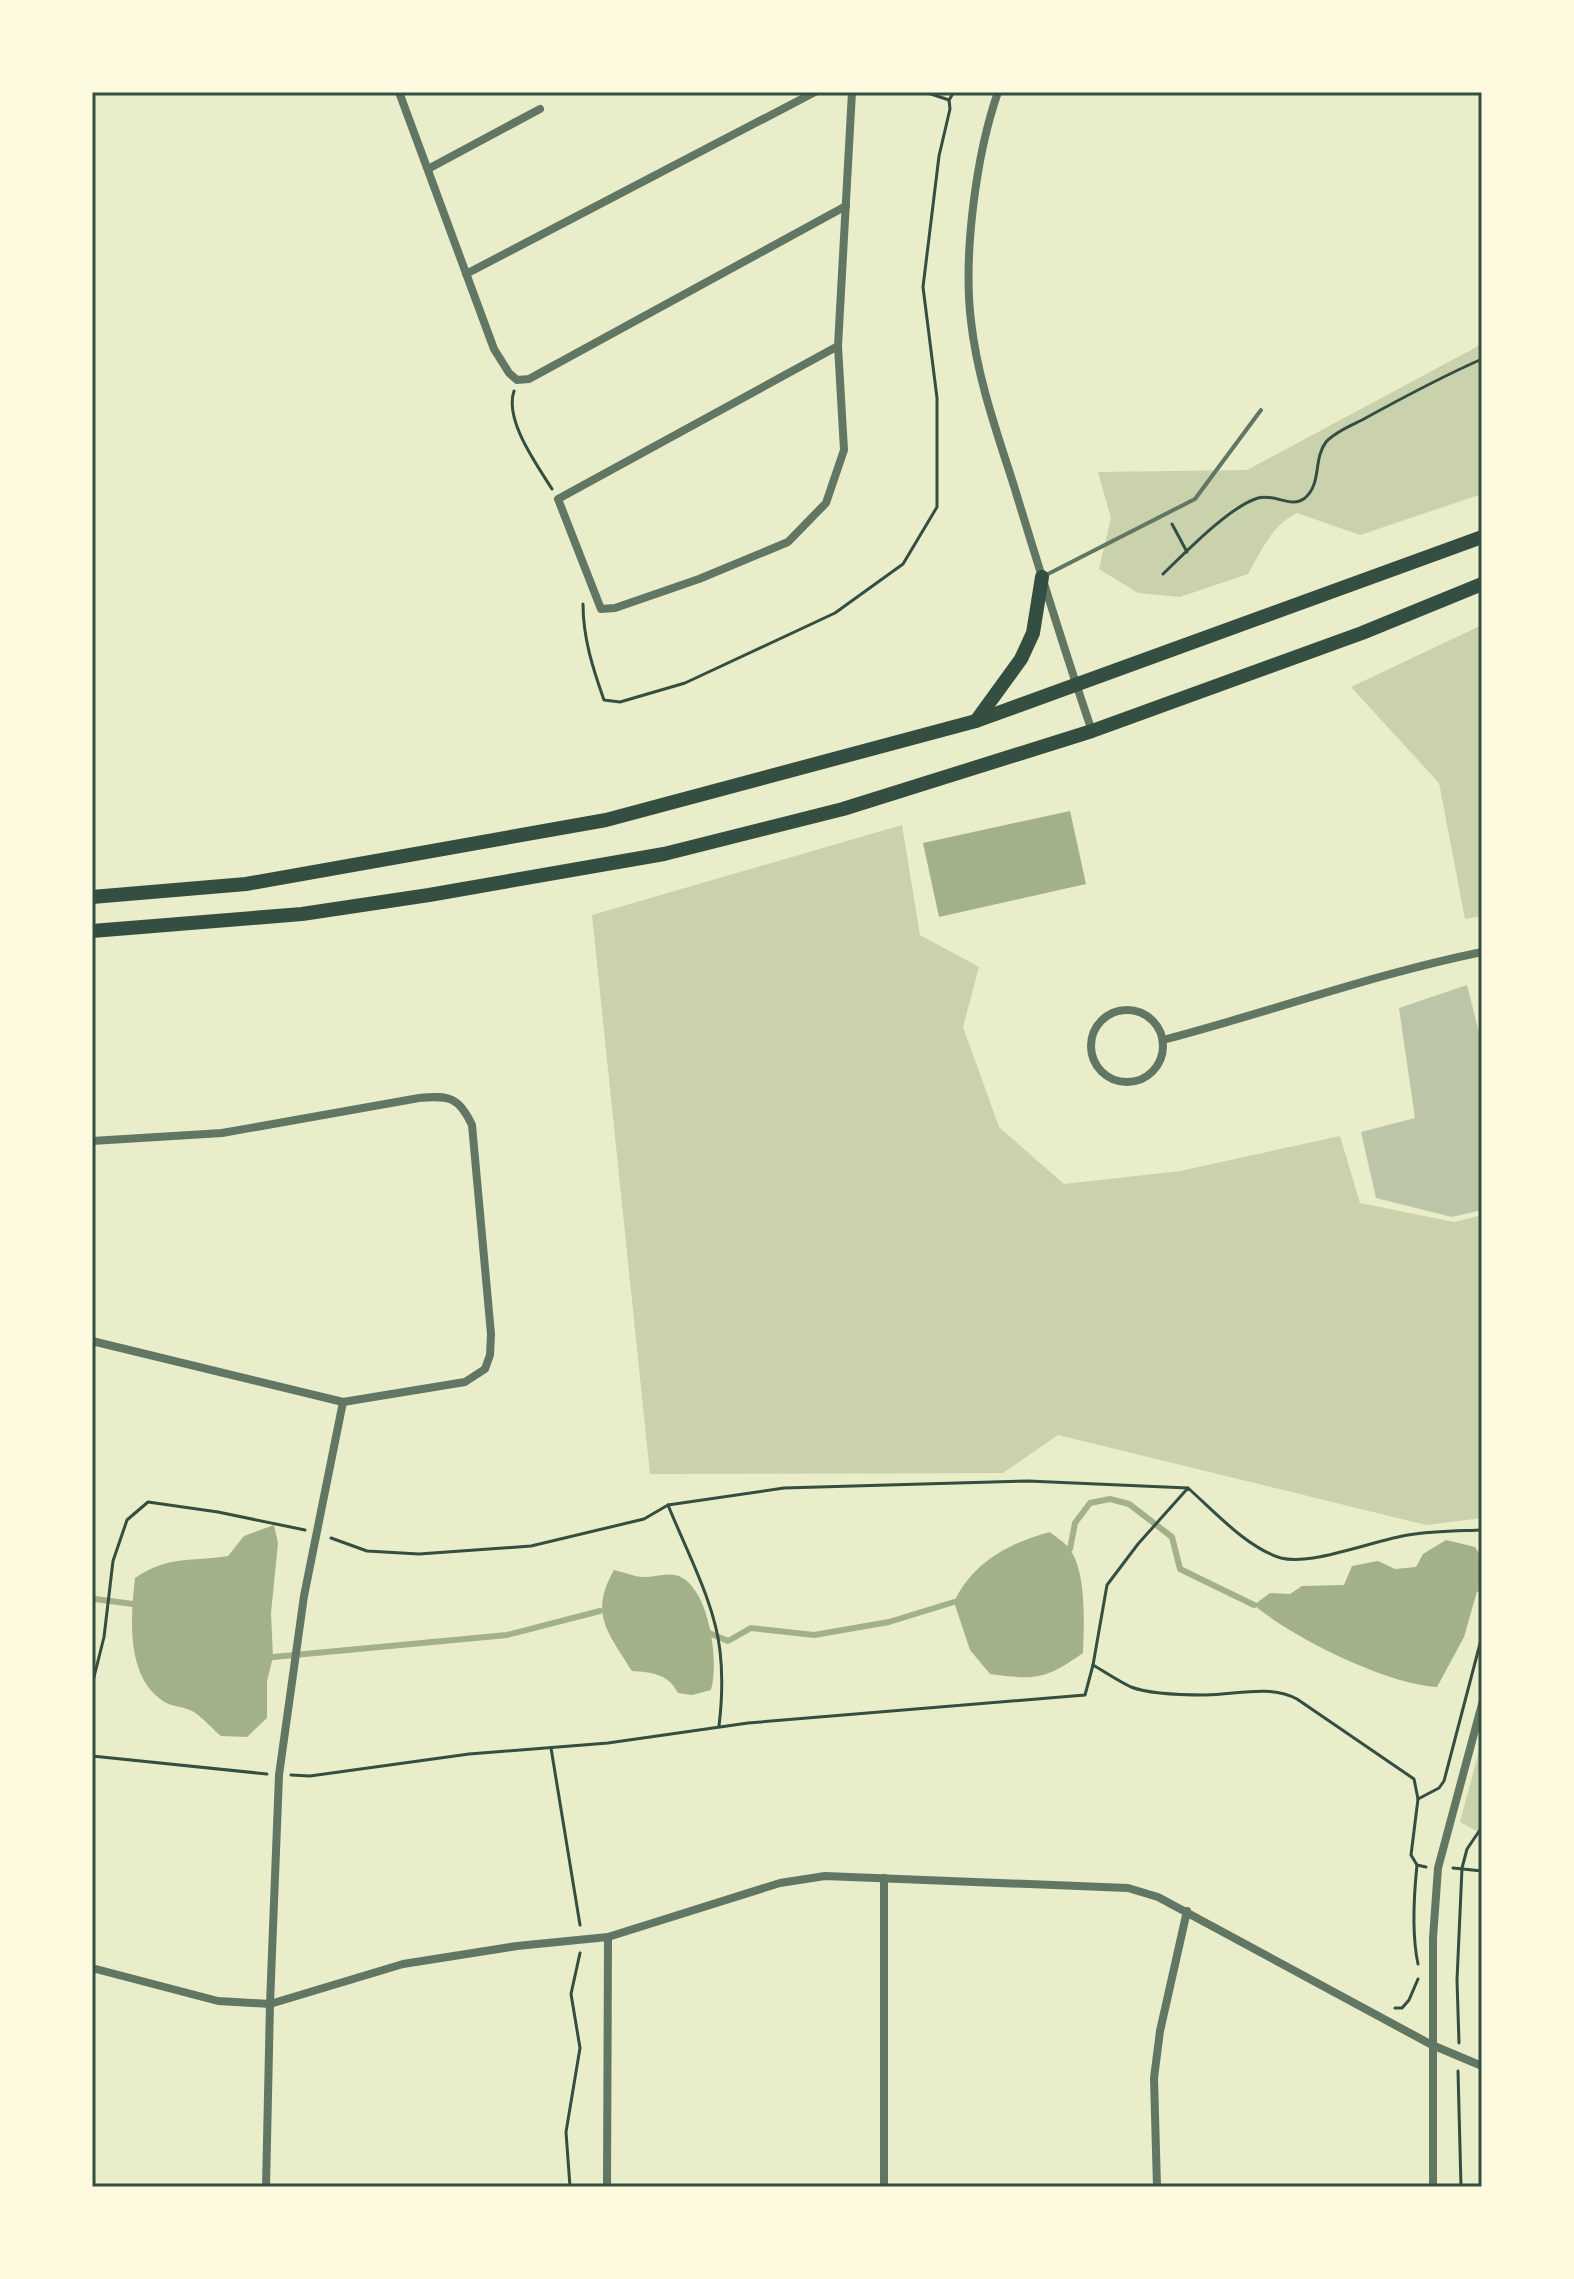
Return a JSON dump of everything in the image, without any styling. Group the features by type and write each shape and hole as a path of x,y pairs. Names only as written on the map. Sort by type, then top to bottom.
{"main road":[{"path":"92,897 246,884 606,820 976,721 1482,537"},
{"path":"976,721 1021,659 1033,633 1042,577"},
{"path":"92,931 302,914 664,854 843,809 1092,731 1362,633 1482,584"}],"street":[{"path":"399,92 494,349 517,380 529,379 846,206"},
{"path":"466,274 815,92"},
{"path":"838,346 558,499 601,609 615,608 699,579 788,542 826,503 844,450 838,346 852,92"},
{"path":"998,92 991,110 972,214 969,271 971,321 997,432 1092,731"},
{"path":"428,169 540,109"},
{"path":"1163,1040 1424,963 1482,952"},
{"path":"1124,1009 1147,1015 1156,1024 1163,1040 1161,1059 1155,1069 1135,1081 1124,1082 1102,1073 1091,1053 1094,1029 1112,1012 1124,1009"},
{"path":"92,1141 222,1133 437,1097 454,1099 465,1109 472,1125 491,1334 490,1355 485,1369 465,1382 343,1402 92,1341"},
{"path":"266,2187 279,1775 304,1596 343,1402"},
{"path":"1433,2187 1433,1938 1438,1868 1482,1704"},
{"path":"92,1968 218,2001 270,2004 403,1964 517,1946 608,1937 780,1883 825,1876 1128,1888 1158,1897 1187,1911 1432,2045 1482,2066"},
{"path":"884,1878 884,2187"},
{"path":"1157,2187 1154,2078 1160,2031 1187,1911"},
{"path":"607,2187 608,1937"}],"lane":[{"path":"1042,577 1195,499 1261,410"}],"path":[{"path":"925,92 949,100"},
{"path":"590,582 583,603 583,624 592,666 604,700 620,702 685,683 835,613 903,564 937,507 937,398 923,287 939,156 950,109 949,100 954,92"},
{"path":"1163,574 1249,502 1261,497 1275,496 1289,502 1304,498 1315,483 1320,453 1332,436 1428,383 1482,359"},
{"path":"517,380 511,399 514,420 529,452 558,499"},
{"path":"1167,513 1187,552"},
{"path":"92,1685 104,1637 113,1561 127,1520 148,1502 218,1512 317,1533 367,1551 406,1554 517,1547 644,1519 668,1505 784,1488 1028,1481 1188,1488 1242,1536 1280,1557 1297,1559 1408,1535 1482,1530"},
{"path":"92,1756 310,1776 469,1754 608,1743 719,1726 1085,1695 1107,1585 1188,1488"},
{"path":"668,1505 715,1623 722,1693 719,1726"},
{"path":"1418,1799 1439,1788 1444,1781 1482,1636"},
{"path":"1093,1665 1142,1690 1204,1695 1267,1691 1287,1694 1414,1779 1418,1799 1411,1855 1417,1865 1413,1936 1419,1973 1402,2008 1365,2009"},
{"path":"551,1748 583,1940 571,1994 580,2048 566,2132 570,2187"},
{"path":"1461,2187 1457,1980 1462,1868 1467,1849 1482,1827"},
{"path":"1417,1865 1482,1871"}],"shaded area":[{"path":"1482,344 1482,494 1360,535 1297,513 1274,532 1248,574 1180,597 1138,593 1099,569 1111,518 1098,472 1247,470"},
{"path":"1482,625 1482,916 1465,919 1439,783 1351,687"},
{"path":"1070,811 1086,884 939,917 923,843"},
{"path":"902,825 920,935 979,967 963,1027 999,1127 1064,1184 1180,1171 1340,1136 1360,1203 1454,1222 1482,1215 1482,1518 1426,1525 1058,1435 1003,1473 650,1474 592,915"},
{"path":"274,1525 278,1543 271,1613 273,1657 267,1681 267,1718 247,1737 221,1736 192,1711 163,1701 142,1677 133,1644 135,1578 169,1563 228,1556 244,1536"},
{"path":"1050,1532 1069,1548 1079,1570 1083,1599 1083,1653 1059,1669 1039,1676 990,1674 970,1650 954,1602 971,1576 994,1556 1020,1542"},
{"path":"1446,1540 1475,1547 1482,1558 1482,1574 1464,1637 1437,1687 1392,1678 1341,1657 1292,1631 1254,1605 1270,1593 1290,1594 1302,1586 1344,1585 1352,1566 1378,1561 1395,1569 1416,1567 1423,1554"},
{"path":"614,1570 640,1577 675,1575 687,1581 696,1592 704,1607 713,1644 711,1690 692,1695 678,1693 664,1678 653,1673 632,1671 609,1634 602,1611 607,1585"},
{"path":"1482,1740 1482,1834 1460,1822"}],"building":[{"path":"1467,985 1482,1045 1482,1210 1452,1217 1376,1198 1361,1132 1415,1118 1399,1008"}],"waterway":[{"path":"1070,1549 1075,1523 1090,1503 1110,1499 1129,1504 1172,1537 1180,1569 1254,1605"},
{"path":"1476,1588 1482,1590"},
{"path":"95,1599 133,1604"},
{"path":"709,1633 728,1641 751,1628 814,1635 889,1622 954,1602"},
{"path":"273,1657 507,1635 600,1611"}]}
